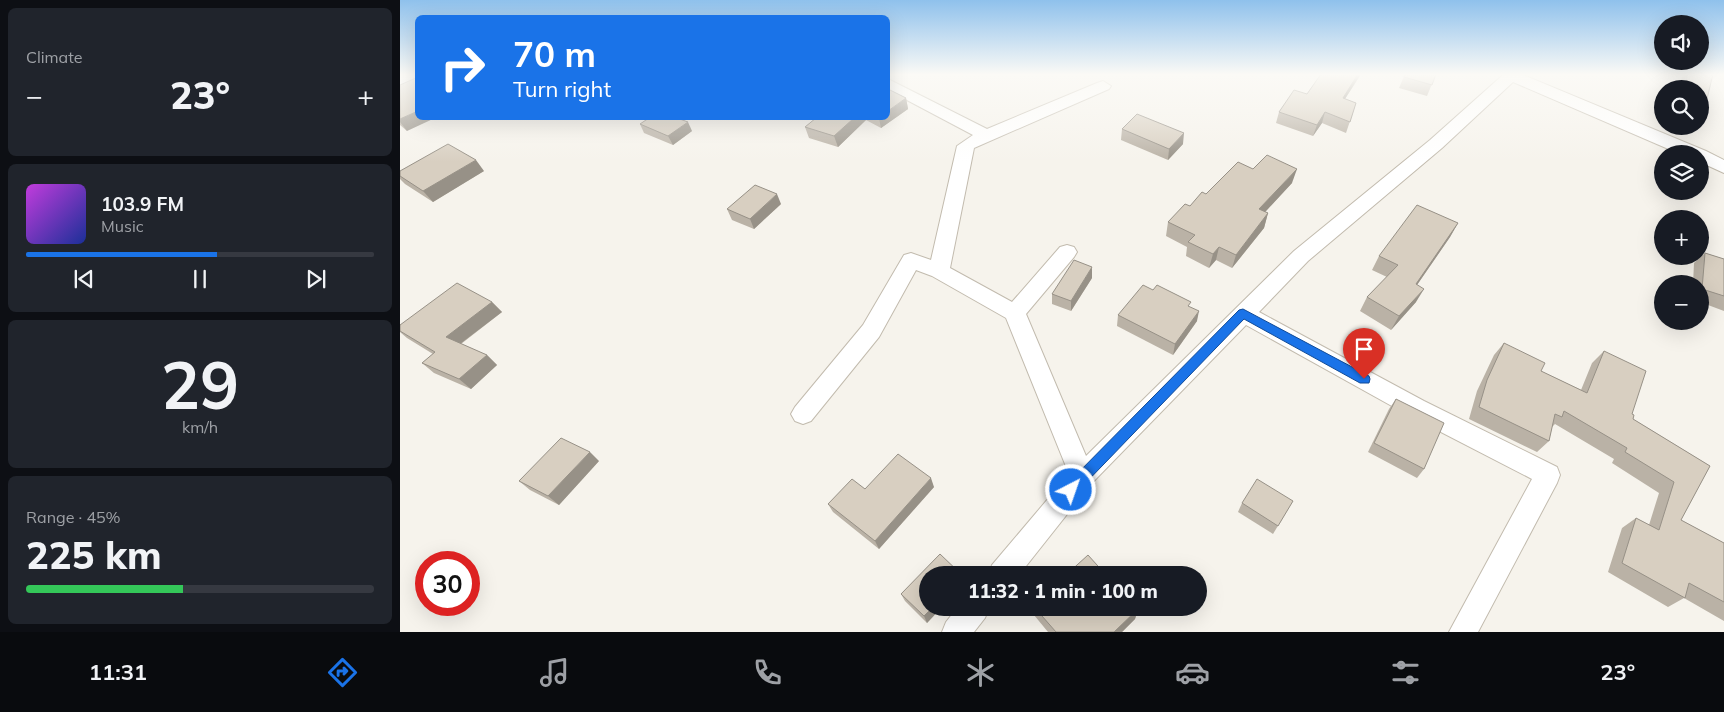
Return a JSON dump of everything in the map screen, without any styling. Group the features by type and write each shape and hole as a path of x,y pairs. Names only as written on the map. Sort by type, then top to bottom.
{"street":[{"path":"925,103 988,136"},
{"path":"939,271 966,146 1063,103"},
{"path":"1009,566 1082,476 1301,256 1436,144 1481,103"},
{"path":"1578,103 1675,145"},
{"path":"1709,160 1724,167"},
{"path":"1014,313 1067,252"},
{"path":"803,414 871,331 911,260 939,271 1014,313 1082,476"},
{"path":"1243,313 1416,408 1548,475 1463,632"},
{"path":"956,632 969,616"}],"building":[{"path":"400,103 415,103 415,112 400,119"},
{"path":"890,103 898,103 890,110"},
{"path":"1285,103 1356,103 1350,122 1325,112 1317,125 1279,112"},
{"path":"1137,114 1184,133 1169,149 1122,129"},
{"path":"646,120 682,120 688,122 668,136 640,124"},
{"path":"814,120 852,120 834,136 805,127"},
{"path":"448,144 476,160 423,191 400,176 400,171"},
{"path":"1267,155 1297,169 1259,209 1268,213 1236,255 1219,247 1213,254 1188,242 1195,235 1168,222 1185,204 1190,206 1202,192 1206,194 1238,162 1253,169"},
{"path":"755,185 777,194 750,219 727,209"},
{"path":"1417,205 1458,223 1416,284 1424,289 1399,316 1367,297 1398,265 1379,256"},
{"path":"1709,254 1724,259 1724,296 1709,291 1709,275 1703,275 1704,265 1709,265"},
{"path":"1074,260 1092,267 1071,301 1052,294"},
{"path":"457,283 492,302 446,337 487,355 459,379 422,363 435,352 400,331 400,325"},
{"path":"1143,285 1153,290 1157,285 1191,302 1188,306 1199,311 1175,344 1118,315"},
{"path":"1504,343 1545,363 1541,371 1587,393 1604,351 1646,371 1632,414 1634,415 1633,419 1710,466 1681,520 1724,543 1724,602 1689,583 1685,598 1622,563 1636,518 1659,530 1674,482 1625,452 1627,448 1564,411 1562,417 1555,414 1549,441 1479,407 1487,380"},
{"path":"1396,399 1444,423 1424,469 1374,443"},
{"path":"561,438 590,452 548,496 519,481"},
{"path":"898,454 931,478 875,541 828,504 852,479 865,489"},
{"path":"1257,479 1293,501 1278,526 1242,503"},
{"path":"940,554 953,566 928,566"},
{"path":"1088,555 1098,566 1076,566"},
{"path":"919,576 919,611 901,594"},
{"path":"1042,616 1131,616 1114,632 1056,632"}],"route":[{"path":"1071,490 1082,476 1243,313 1364,379"}]}
